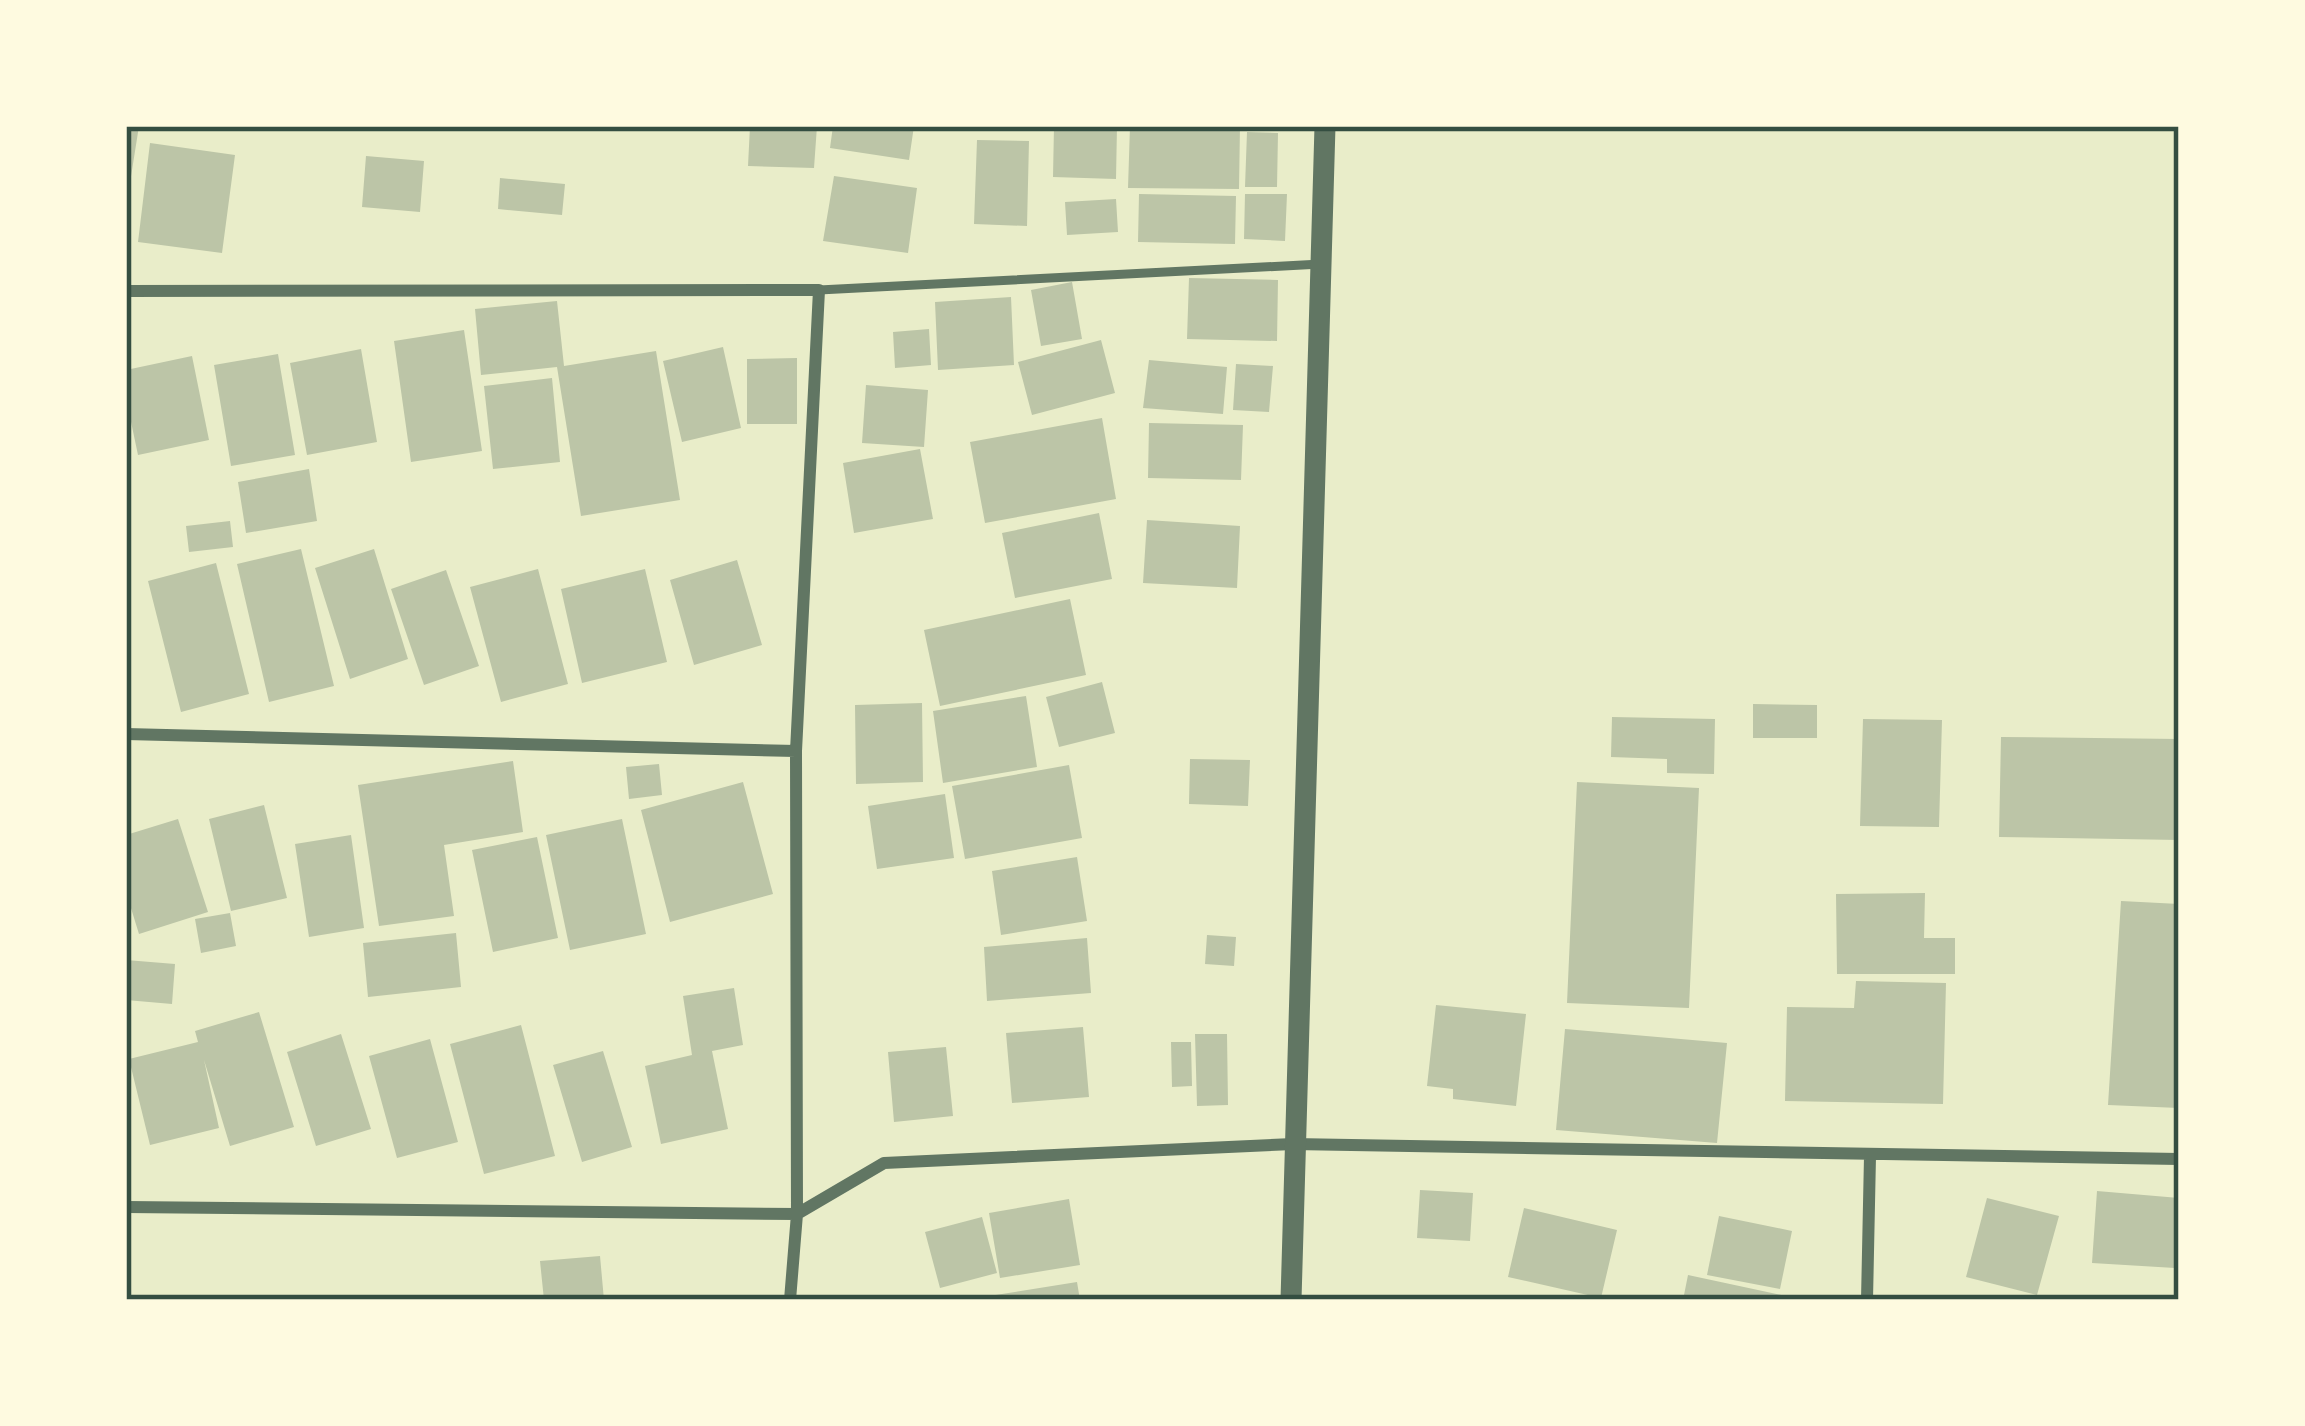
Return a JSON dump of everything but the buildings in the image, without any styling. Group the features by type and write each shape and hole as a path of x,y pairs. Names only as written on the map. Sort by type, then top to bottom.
{"street":[{"path":"1291,1300 1325,126"},
{"path":"126,291 819,290 796,751 797,1214 790,1300"},
{"path":"126,734 796,751"},
{"path":"126,1207 797,1214 884,1163 1293,1144 2179,1159"},
{"path":"1867,1300 1870,1156"}],"lane":[{"path":"819,290 1321,265"}]}
